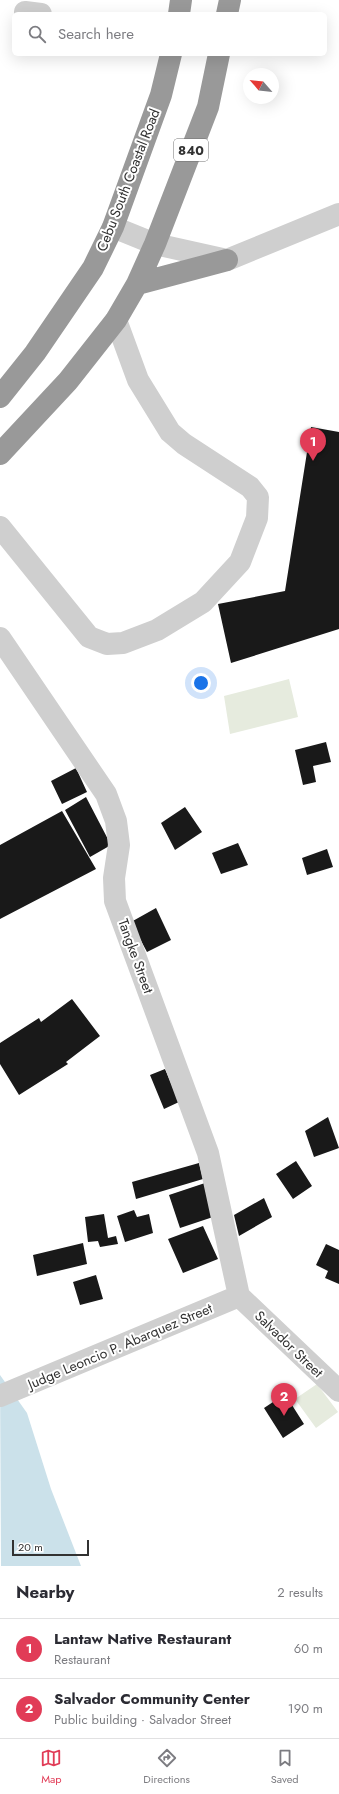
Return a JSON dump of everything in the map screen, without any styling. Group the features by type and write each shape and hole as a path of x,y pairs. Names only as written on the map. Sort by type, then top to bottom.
{"highway":[{"path":"179,12 181,0"},
{"path":"227,12 230,0"},
{"name":"Cebu South Coastal Road","path":"0,397 35,353 93,268 113,227 161,95 171,56"},
{"name":"840","path":"0,454 68,381 116,320 137,284 155,244 208,107 219,56"},
{"path":"137,284 227,260"}],"street":[{"path":"113,227 155,244 227,260 339,214"},
{"path":"0,527 89,637 107,644 123,642 158,630 202,602 240,562 256,518 258,497 250,487 184,444 170,432 138,380 116,320"},
{"name":"Tangke Street","path":"0,638 106,794 116,821 119,845 114,878 115,901 208,1153 239,1296"},
{"name":"Judge Leoncio P. Abarquez Street","path":"0,1396 239,1296"},
{"name":"Salvador Street","path":"239,1296 339,1391"}],"shaded area":[{"path":"289,679 298,717 230,734 224,696"},
{"path":"317,1384 338,1412 316,1428 295,1399"}],"water":[{"path":"0,1375 27,1413 51,1489 81,1566 1,1566"}],"building":[{"path":"311,427 339,432 339,629 231,663 218,604 285,591"},
{"path":"326,742 331,762 313,766 316,782 303,785 295,750"},
{"path":"76,768 87,792 62,804 51,781"},
{"path":"86,797 111,845 90,857 65,810"},
{"path":"185,807 202,832 175,850 161,823"},
{"path":"62,811 96,869 0,919 0,845"},
{"path":"238,843 248,865 221,874 212,853"},
{"path":"327,849 333,867 307,875 302,858"},
{"path":"156,908 171,940 147,952 131,922"},
{"path":"72,999 100,1036 66,1062 68,1064 19,1095 0,1064 0,1043 39,1018 41,1022"},
{"path":"165,1069 179,1102 164,1109 150,1075"},
{"path":"328,1117 339,1148 314,1157 305,1131"},
{"path":"296,1161 312,1186 293,1199 276,1174"},
{"path":"199,1163 203,1179 136,1199 132,1182"},
{"path":"205,1183 216,1216 180,1228 169,1195"},
{"path":"264,1198 272,1217 239,1236 234,1215"},
{"path":"134,1210 137,1217 149,1214 153,1233 125,1242 117,1216"},
{"path":"104,1214 108,1238 116,1236 118,1244 100,1247 98,1241 88,1242 85,1217"},
{"path":"203,1226 218,1259 183,1273 168,1239"},
{"path":"83,1243 87,1264 37,1276 33,1255"},
{"path":"326,1244 339,1250 339,1284 325,1278 328,1271 316,1265"},
{"path":"96,1275 103,1299 80,1305 73,1282"},
{"path":"285,1394 304,1424 283,1438 264,1408"}],"place":[{"name":"Lantaw Native Restaurant","path":"313,461"},
{"name":"Salvador Community Center","path":"284,1416"}]}
